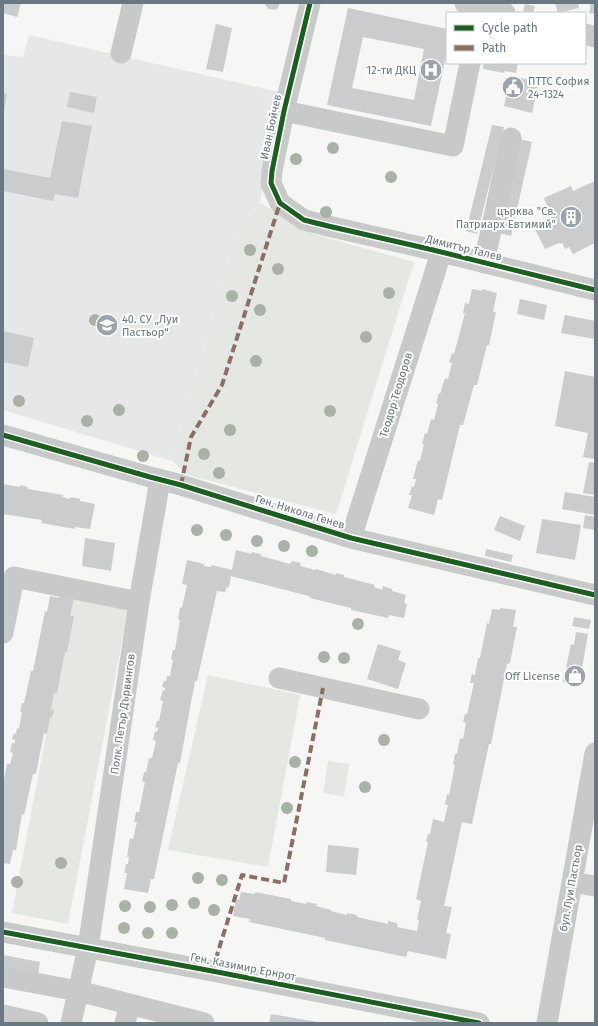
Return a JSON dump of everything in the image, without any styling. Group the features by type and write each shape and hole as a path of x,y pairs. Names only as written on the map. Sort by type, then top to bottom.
{"street":[{"path":"121,53 133,3"},
{"name":"Иван Бойчев","path":"310,3 284,111 271,183 280,203 291,212 304,220 328,226"},
{"path":"476,8 499,12"},
{"path":"284,111 453,146 470,64"},
{"path":"484,263 511,138"},
{"name":"Димитър Талев","path":"328,226 595,290"},
{"name":"Теодор Теодоров","path":"351,538 441,253"},
{"name":"Ген. Никола Генев","path":"3,435 182,485 351,538 595,595"},
{"name":"Полк. Петър Дървингов","path":"71,1023 88,948 139,602 160,480"},
{"path":"3,634 14,577 139,602"},
{"path":"279,678 419,709"},
{"name":"бул. Луи Пастьор","path":"547,1023 595,753"},
{"path":"572,882 595,886"},
{"name":"Ген. Казимир Ернрот","path":"3,932 442,1020 480,1023"},
{"path":"3,977 78,991 127,1014 204,1023"},
{"path":"3,1015 38,1023"}],"shaded area":[{"name":"40. СУ „Луи Пастьор“","path":"29,35 279,92 260,203 235,240 172,461 3,410 3,55 23,57"},
{"path":"260,203 313,234 414,262 336,514 188,475 172,461 235,240"},
{"path":"73,594 129,605 68,924 12,913"},
{"path":"208,675 300,695 268,867 168,850"},
{"path":"328,761 349,764 344,797 323,793"}],"building":[{"path":"3,3 21,3 17,17 3,13"},
{"path":"264,3 280,3 278,8 275,10 268,9"},
{"path":"555,3 578,3 579,8 558,12"},
{"path":"591,3 595,3 595,14 589,13"},
{"path":"525,4 535,6 533,12 523,11"},
{"name":"12-ти ДКЦ","path":"348,8 446,29 446,56 431,126 327,105","holes":["363,37 424,49 414,100 352,88"]},
{"path":"216,24 232,28 223,72 206,69"},
{"path":"484,64 518,64 516,73 505,71 504,73 483,69"},
{"path":"511,76 539,82 532,113 504,106"},
{"path":"70,92 97,97 94,113 67,107"},
{"path":"3,93 7,94 4,112 3,112"},
{"path":"62,121 92,126 78,198 55,194 53,201 3,191 3,169 50,178"},
{"path":"492,125 504,127 477,234 466,231"},
{"path":"520,139 532,142 511,236 498,233"},
{"name":"църква \"Св. Патриарх Евтимий\"","path":"595,181 595,243 573,254 569,247 565,249 562,243 545,249 534,227 546,221 545,218 548,216 544,210 548,208 544,198 571,186 573,191"},
{"path":"472,289 482,291 482,289 497,293 493,312 496,312 489,345 487,345 477,385 474,385 463,425 460,425 442,500 438,499 434,515 408,508 412,495 409,495 412,486 414,487 416,479 413,479 418,460 420,461 425,433 427,434 431,419 434,420 439,393 440,394 445,378 448,379 452,363 449,362 452,353 454,354 465,313 463,313 465,303 469,304"},
{"path":"520,299 547,305 544,320 517,314"},
{"path":"565,315 595,321 595,339 561,333"},
{"path":"3,331 34,338 28,367 3,362"},
{"path":"565,371 595,377 595,459 583,457 588,433 555,426"},
{"path":"589,462 595,463 595,495 583,493"},
{"path":"3,484 20,487 20,485 28,487 28,489 63,495 62,497 70,499 71,497 80,499 80,501 95,504 90,529 75,527 75,529 41,523 42,520 3,514"},
{"path":"565,492 595,497 595,515 562,509"},
{"path":"585,515 595,517 595,530 583,528"},
{"path":"500,516 525,526 520,541 494,530"},
{"path":"542,519 581,525 575,560 536,553"},
{"path":"85,538 115,543 111,571 82,566"},
{"path":"486,549 513,555 511,562 485,556"},
{"path":"236,550 251,554 252,552 261,554 261,556 290,564 292,561 301,563 300,566 336,575 336,573 344,575 344,577 375,585 374,587 382,590 383,586 392,589 392,591 406,595 404,603 407,604 404,618 389,615 388,618 351,610 351,608 310,598 311,597 309,596 231,576 229,587 227,587 225,592 217,591 197,681 195,681 180,763 178,763 154,879 151,879 148,893 124,889 127,873 124,873 126,864 128,864 129,857 127,857 130,838 133,839 137,822 134,822 136,812 139,812 145,782 142,781 144,772 146,772 149,758 152,758 156,741 153,740 155,731 157,732 158,728 155,727 157,721 159,721 163,701 160,700 163,690 165,691 165,688 162,687 167,676 170,676 173,660 171,659 173,650 175,650 180,620 178,619 180,607 182,608 187,585 182,584 187,560 204,564 204,566 211,567 212,565 232,570"},
{"path":"50,596 59,598 59,596 74,598 70,616 74,616 57,693 54,693 51,709 54,710 52,717 50,717 47,734 44,733 36,774 33,774 24,815 22,814 16,850 13,850 10,864 3,863 3,784 7,764 10,764 13,753 10,752 12,743 15,743 15,740 12,739 14,733 16,734 17,728 19,729 22,703 24,703 31,671 33,671 45,611 47,612"},
{"path":"500,608 516,610 513,627 517,627 510,663 507,664 491,744 489,744 472,824 462,822 444,906 452,907 446,933 451,934 446,959 408,951 406,957 249,922 250,919 233,916 236,899 239,900 241,892 255,894 255,892 291,899 291,901 306,904 307,902 317,904 316,906 331,911 347,915 347,913 357,915 357,917 388,924 388,921 397,923 397,927 417,931 419,920 417,920 421,901 416,899 428,842 426,842 428,834 430,834 433,819 444,822 448,805 445,804 447,794 449,795 455,765 453,764 455,754 457,754 460,738 463,739 466,723 463,722 465,714 467,714 474,683 470,683 472,674 475,675 487,623 489,624 492,609 500,610"},
{"path":"574,617 591,620 589,629 572,626"},
{"path":"576,632 588,634 579,685 563,682 571,644 574,645"},
{"path":"378,644 401,651 398,660 406,663 398,689 367,679"},
{"path":"328,845 359,848 356,875 326,872"},
{"path":"3,955 40,962 38,976 3,970"},
{"path":"271,1014 318,1022 318,1023 269,1023"}],"marked path":[{"path":"181,485 191,437 222,385 280,203"},
{"path":"212,971 242,875 284,883 323,688"}],"cycle path":[{"path":"310,3 284,111 272,171 271,183 280,203 304,220 595,290"},
{"path":"3,435 181,485 351,538 595,595"},
{"path":"3,932 479,1023"}],"place":[{"name":"12-ти ДКЦ","path":"431,70"},
{"name":"ПТТС София 24-1324","path":"513,87"},
{"name":"църква \"Св. Патриарх Евтимий\"","path":"571,217"},
{"name":"40. СУ „Луи Пастьор“","path":"107,325"},
{"name":"Off License","path":"575,676"}]}
